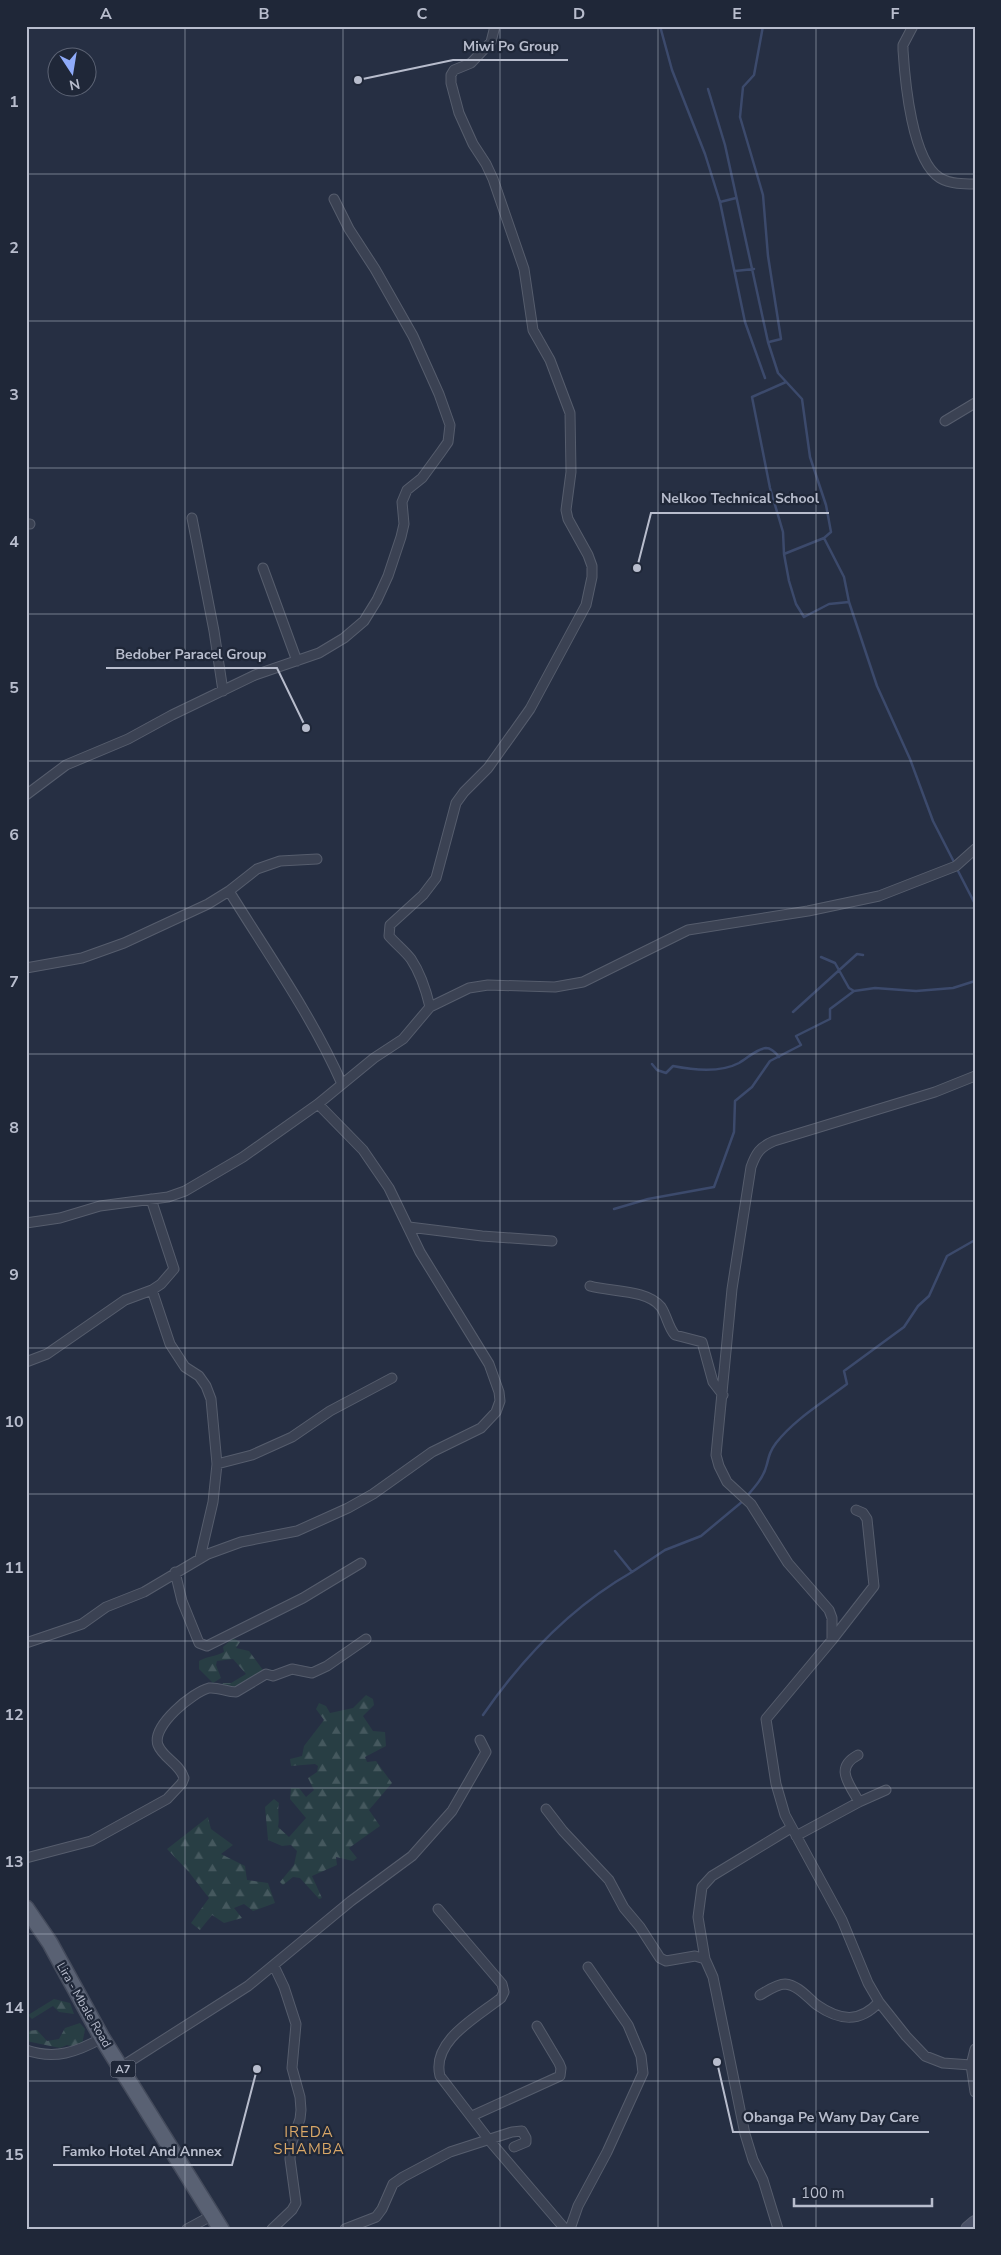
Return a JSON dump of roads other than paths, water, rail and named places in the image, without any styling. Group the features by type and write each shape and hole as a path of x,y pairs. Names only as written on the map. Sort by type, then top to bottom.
{"main road":[{"name":"Lira - Mbale Road","path":"26,1908 50,1943 102,2038 221,2229"}],"street":[{"path":"430,1007 418,971 410,958 390,936 390,925 423,896 436,878 456,803 464,792 488,768 530,709 586,605 592,577 588,555 568,518 566,510 571,472 570,413 550,360 533,330 524,269 493,179 473,144 459,113 451,83 451,75 454,70 471,63 491,42 495,26"},
{"path":"912,26 903,45 903,50 920,152 932,171 941,178 955,183 975,184"},
{"path":"26,794 66,765 128,739 255,675 320,653 344,638 364,621 388,576 404,524 402,502 407,490 422,478 448,442 450,424 413,336 375,269 349,229 334,199"},
{"path":"945,421 975,403"},
{"path":"192,518 214,631 223,691"},
{"path":"263,568 297,662"},
{"path":"26,1223 60,1218 120,1202 151,1199 185,1191 243,1157 318,1104 374,1058 403,1039 430,1007 470,988 488,985 555,987 583,982 694,928 796,914 879,896 956,866 975,849"},
{"path":"26,968 82,958 124,943 176,920 230,891 257,869 280,861 317,859"},
{"path":"230,891 304,1013 342,1084"},
{"path":"832,1640 832,1618 829,1610 788,1563 751,1504 727,1482 719,1466 717,1449 732,1289 751,1167 755,1154 764,1145 921,1096 975,1076"},
{"path":"26,1644 77,1627 90,1620 106,1607 144,1592 174,1572 200,1558 241,1542 297,1531 340,1511 372,1494 432,1452 481,1428 493,1418 500,1401 496,1380 478,1346 420,1252 389,1188 363,1150 318,1104"},
{"path":"26,1362 47,1354 125,1300 152,1290 174,1269 151,1199"},
{"path":"409,1227 482,1236 552,1241"},
{"path":"590,1286 604,1290 641,1295 654,1301 664,1312 675,1335 702,1342 713,1382 723,1395"},
{"path":"152,1290 170,1344 185,1366 199,1376 206,1386 211,1399 217,1464 213,1502 200,1558"},
{"path":"217,1464 252,1455 292,1437 330,1411 392,1378"},
{"path":"856,1510 863,1513 866,1520 874,1586 766,1719 776,1784 794,1832 842,1920 868,1983 879,2002 925,2056 943,2063 972,2065"},
{"path":"174,1572 182,1601 199,1643 207,1646 303,1598 361,1563"},
{"path":"26,1858 91,1840 167,1799 182,1783 184,1778 180,1769 161,1749 158,1737 161,1729 187,1699 211,1688 236,1692 265,1674 273,1676 292,1669 312,1673 327,1666 366,1639"},
{"path":"121,2067 248,1986 351,1901 406,1861 452,1811 480,1766 486,1752 480,1740"},
{"path":"858,1754 848,1760 844,1770 847,1780 859,1802"},
{"path":"778,2229 762,2177 753,2160 745,2134 713,1977 705,1959 698,1918 699,1899 704,1883 735,1861 886,1790"},
{"path":"546,1809 563,1831 609,1880 624,1908 640,1927 660,1958 666,1961 695,1956 705,1959"},
{"path":"438,1909 504,1987 501,1998 449,2040 443,2048 439,2060 440,2076 489,2140 565,2229"},
{"path":"272,2229 292,2210 296,2203 291,2148 301,2110 300,2097 292,2068 296,2024 284,1987 274,1966"},
{"path":"570,2229 578,2206 607,2152 643,2073 641,2056 628,2025 588,1967"},
{"path":"760,1995 780,1985 787,1984 803,1993 818,2005 842,2017 852,2018 866,2014 879,2002"},
{"path":"472,2116 560,2076 561,2068 559,2063 537,2026"},
{"path":"26,2050 54,2055 73,2052 102,2038"},
{"path":"975,2049 972,2065 975,2092"},
{"path":"346,2229 376,2217 382,2210 389,2190 395,2181 442,2156 517,2130 522,2131 526,2142 514,2147"},
{"path":"187,2229 213,2215"},
{"path":"968,2229 975,2223"}],"waterway":[{"path":"660,26 672,70 705,154 720,202 745,322 765,378"},
{"path":"763,26 754,75 743,87 740,117 763,195 768,256 781,339 769,342"},
{"path":"708,89 725,145 768,342 778,373 802,399 810,457 826,505 831,532 824,538"},
{"path":"720,202 736,198"},
{"path":"735,271 754,269"},
{"path":"786,382 752,397 770,488 783,532 784,554 796,604 804,617 829,604 849,602 877,686 910,759 933,821 955,864"},
{"path":"784,554 824,538 844,577 849,602"},
{"path":"957,869 975,904"},
{"path":"793,1012 857,954 863,955"},
{"path":"821,957 835,963 849,988 854,991"},
{"path":"614,1209 648,1199 714,1187 734,1132 735,1101 752,1087 770,1061 801,1045 796,1036 830,1019 830,1009 854,991 875,988 916,991 953,988 975,981"},
{"path":"652,1064 657,1070 666,1073 673,1066 689,1069 715,1069 732,1066 755,1052 766,1048 775,1052 779,1057"},
{"path":"746,1497 761,1478 766,1469 771,1451 783,1434 847,1384 844,1371 904,1327 918,1306 929,1296 947,1256 975,1240"},
{"path":"615,1551 632,1572 665,1550 701,1536 743,1501"},
{"path":"483,1715 515,1673 550,1635 589,1601 632,1572"}],"place":[{"name":"Miwi Po Group","path":"358,80"},
{"name":"Nelkoo Technical School","path":"637,568"},
{"name":"Bedober Paracel Group","path":"306,728"},
{"name":"Obanga Pe Wany Day Care","path":"717,2062"},
{"name":"Famko Hotel And Annex","path":"257,2069"}],"district":[{"name":"IREDA SHAMBA","path":"309,2140"}]}
